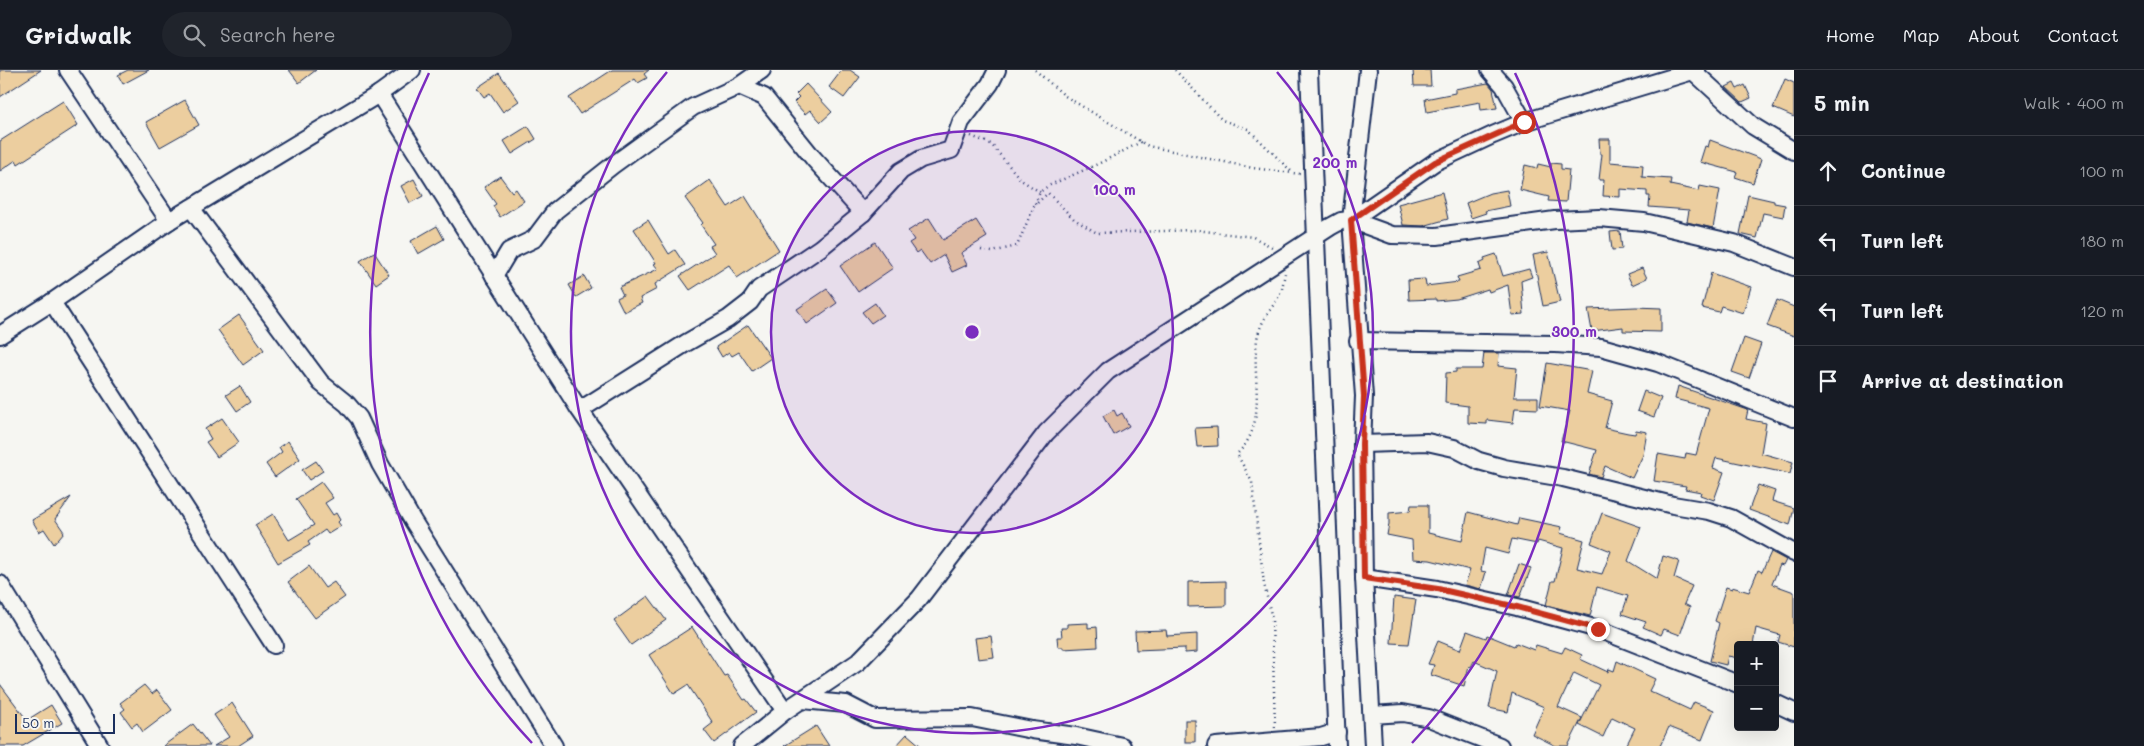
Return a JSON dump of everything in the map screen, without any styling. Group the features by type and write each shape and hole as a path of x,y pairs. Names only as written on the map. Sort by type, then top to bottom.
{"street":[{"path":"68,70 169,221"},
{"path":"0,335 52,302 169,221 379,94 412,70"},
{"path":"494,276 509,251 534,239 555,211 613,165 693,107 739,86 762,70"},
{"path":"580,410 686,343 728,320 750,302 759,289 820,248 863,213 901,171 921,159 951,150 961,122 990,84 997,70"},
{"path":"1216,746 1321,736 1337,739 1309,70"},
{"path":"1368,70 1351,220 1358,341 1364,396 1362,444 1364,578 1373,746"},
{"path":"1490,70 1504,86 1524,122"},
{"path":"1351,220 1435,162 1524,122 1694,70 1752,126 1794,151"},
{"path":"739,86 764,97 814,158 863,213"},
{"path":"379,94 580,410 785,711"},
{"path":"191,208 321,383 359,418 380,464 413,521 554,746"},
{"path":"742,746 785,711 858,662 919,599 1046,433 1108,372 1169,330 1288,256 1330,226 1341,221 1351,220 1392,235 1437,236 1555,220 1599,218 1644,222 1734,243 1794,267"},
{"path":"52,302 274,645"},
{"path":"1358,341 1556,344 1602,347 1658,363 1794,418"},
{"path":"1362,444 1427,442 1454,448 1479,461 1504,468 1563,478 1673,505 1709,511 1738,521 1794,553"},
{"path":"1364,578 1438,589 1517,607 1598,629 1734,682"},
{"path":"0,584 100,746"},
{"path":"802,700 846,704 875,719 972,718 1122,746"},
{"path":"1779,705 1794,712"},
{"path":"1372,715 1403,713 1429,718 1500,746"}],"path":[{"path":"1035,70 1065,96 1148,146 1294,174 1313,175"},
{"path":"1176,70 1222,120 1248,130 1294,174"},
{"path":"959,129 991,144 1021,180 1040,192"},
{"path":"982,250 992,252 1017,246 1040,192 1048,186 1100,164 1141,142"},
{"path":"1034,206 1048,193 1074,219 1097,233 1196,230 1252,237 1288,256 1282,290 1266,314 1257,340 1256,423 1245,446 1236,454 1252,482 1264,584 1272,619 1275,741"}],"building":[{"path":"0,70 41,70 0,97"},
{"path":"128,70 149,70 123,84 118,75"},
{"path":"289,70 316,70 299,83"},
{"path":"612,70 649,70 644,74 647,78 638,83 635,79 580,114 569,98"},
{"path":"842,70 850,70 860,77 844,98 829,87"},
{"path":"1413,70 1430,70 1431,86 1414,86"},
{"path":"499,73 519,101 503,112 490,93 484,97 477,88"},
{"path":"1785,79 1794,83 1794,117 1773,108"},
{"path":"1488,83 1493,89 1497,108 1481,110 1480,102 1427,112 1425,99 1455,93 1455,89"},
{"path":"1734,83 1737,89 1745,85 1751,98 1742,102 1726,87"},
{"path":"806,84 832,112 821,122 810,110 805,114 794,102 799,97 796,94"},
{"path":"185,100 199,125 160,147 146,122"},
{"path":"63,101 78,125 18,164 16,160 0,171 0,141"},
{"path":"528,126 536,139 512,154 504,141"},
{"path":"1599,139 1610,139 1610,162 1643,165 1642,177 1671,179 1670,185 1699,191 1700,186 1720,190 1713,228 1687,222 1689,210 1649,207 1650,196 1647,196 1647,191 1620,189 1620,197 1603,196 1604,180 1599,180 1602,154 1600,154"},
{"path":"1710,140 1761,159 1753,183 1735,177 1737,172 1700,162 1705,146 1708,147"},
{"path":"1551,163 1561,164 1561,169 1569,170 1566,202 1548,201 1549,197 1520,190 1525,165 1537,168 1538,164 1551,167"},
{"path":"500,176 512,192 516,189 524,201 500,217 493,206 496,204 484,187"},
{"path":"414,179 423,196 410,203 401,186"},
{"path":"710,180 728,207 745,196 779,250 737,278 729,265 690,290 680,276 715,253 710,246 714,244 701,225 703,223 685,198"},
{"path":"1507,190 1510,206 1485,211 1486,213 1471,218 1466,203 1490,193"},
{"path":"1442,192 1448,219 1423,226 1403,225 1398,204"},
{"path":"1748,195 1785,205 1783,217 1763,213 1757,238 1740,234"},
{"path":"929,218 943,240 976,220 987,237 961,253 967,265 952,272 944,255 930,264 920,250 916,253 909,243 914,240 908,231"},
{"path":"648,220 669,254 675,250 685,265 655,284 657,289 640,298 642,303 624,312 617,298 623,295 619,287 658,269 634,229"},
{"path":"437,226 444,239 418,254 411,241"},
{"path":"1620,231 1622,249 1612,250 1610,232"},
{"path":"875,242 893,268 858,292 840,266"},
{"path":"374,252 389,275 376,284 360,261"},
{"path":"1548,252 1560,302 1543,306 1533,255"},
{"path":"1496,254 1503,276 1529,269 1532,277 1521,281 1524,314 1512,315 1508,285 1489,292 1488,289 1457,299 1436,301 1436,299 1409,300 1408,280 1425,279 1426,286 1459,282 1457,277 1481,270 1479,264 1485,261 1484,258"},
{"path":"1642,268 1647,278 1632,285 1627,274"},
{"path":"1711,273 1751,287 1743,313 1721,306 1719,312 1702,308"},
{"path":"584,276 591,288 576,297 569,285"},
{"path":"827,289 837,303 807,324 797,309"},
{"path":"1777,300 1794,307 1794,336 1767,326"},
{"path":"875,303 883,315 871,323 862,312"},
{"path":"1661,308 1661,332 1623,331 1623,327 1592,331 1588,309"},
{"path":"239,315 264,350 243,365 218,330"},
{"path":"748,325 771,358 752,371 739,352 732,356 729,352 722,357 716,347"},
{"path":"1744,338 1761,344 1749,378 1732,372"},
{"path":"1484,353 1499,353 1498,366 1517,368 1514,397 1538,397 1538,409 1515,408 1513,423 1487,420 1487,424 1468,423 1468,406 1445,403 1446,373 1456,372 1456,369 1482,369"},
{"path":"1547,363 1592,371 1587,394 1612,401 1605,428 1635,434 1636,430 1647,432 1643,455 1632,478 1605,466 1601,477 1589,474 1597,450 1561,441 1570,411 1540,406"},
{"path":"240,386 250,402 237,411 226,395"},
{"path":"1678,386 1748,410 1746,419 1766,423 1761,453 1793,462 1790,474 1716,458 1713,468 1724,472 1714,500 1700,495 1701,492 1685,489 1686,486 1654,481 1658,454 1685,459 1686,453 1696,455 1709,408 1675,399"},
{"path":"1644,391 1661,398 1654,417 1637,411"},
{"path":"1114,410 1117,416 1122,413 1129,426 1113,435 1103,416"},
{"path":"222,418 239,442 217,457 206,442 211,439 205,429"},
{"path":"1217,427 1218,446 1197,447 1195,428"},
{"path":"288,441 300,459 275,477 266,464 282,452 279,447"},
{"path":"316,461 323,471 309,480 302,470"},
{"path":"321,482 333,498 325,503 333,515 336,513 341,526 328,534 325,530 308,542 310,545 278,563 255,525 273,514 289,540 314,525 296,499"},
{"path":"1758,485 1775,491 1772,501 1794,508 1790,525 1749,510"},
{"path":"71,497 55,519 64,532 54,544 44,529 39,532 32,520"},
{"path":"1411,505 1428,505 1428,533 1462,541 1468,512 1517,525 1519,518 1562,527 1560,533 1584,540 1577,568 1602,574 1611,551 1591,543 1602,513 1641,527 1628,561 1657,579 1663,556 1679,561 1674,578 1692,586 1684,604 1690,607 1680,635 1664,629 1661,635 1643,627 1646,622 1622,614 1628,596 1597,587 1590,616 1546,605 1552,581 1555,581 1563,548 1538,541 1537,544 1512,539 1508,554 1485,548 1481,571 1486,572 1481,589 1465,585 1470,570 1430,560 1413,559 1412,540 1387,535 1389,513 1410,511"},
{"path":"1771,552 1786,560 1783,566 1780,565 1772,584 1794,592 1794,647 1779,642 1780,635 1756,628 1754,641 1734,641 1734,657 1728,656 1726,665 1710,661 1719,623 1715,621 1726,587 1749,592 1758,570 1762,572"},
{"path":"1519,564 1531,568 1520,597 1508,595"},
{"path":"309,566 325,588 334,582 345,597 315,618 288,582"},
{"path":"1226,581 1226,606 1188,607 1188,582"},
{"path":"648,596 666,620 631,645 614,621"},
{"path":"1394,597 1416,600 1409,644 1391,643"},
{"path":"1088,623 1088,628 1097,627 1098,647 1063,649 1063,647 1058,647 1057,637 1062,637 1061,628 1067,628 1067,624"},
{"path":"692,627 724,676 727,675 744,700 746,699 756,712 714,743 704,730 713,723 688,685 674,694 649,655"},
{"path":"1166,630 1167,636 1197,634 1197,652 1185,653 1185,648 1136,650 1135,631"},
{"path":"1467,631 1486,638 1487,635 1514,646 1516,643 1534,650 1536,645 1562,653 1565,647 1582,655 1580,659 1608,672 1609,669 1614,671 1617,661 1655,679 1649,691 1690,710 1694,702 1714,710 1702,740 1669,727 1660,746 1626,746 1635,728 1612,717 1603,737 1579,725 1599,685 1574,673 1558,707 1582,718 1568,746 1556,746 1532,734 1544,707 1512,693 1508,712 1489,708 1497,671 1474,661 1471,667 1469,666 1464,686 1431,675 1434,665 1428,664 1438,641 1460,650"},
{"path":"991,636 994,657 978,659 975,638"},
{"path":"0,684 27,720 51,705 62,723 23,746 0,746"},
{"path":"144,685 152,694 157,690 172,710 143,732 137,723 132,727 121,712 125,709 120,703"},
{"path":"232,703 253,736 238,746 214,746 229,737 214,715"},
{"path":"1185,720 1195,720 1195,742 1185,742"},
{"path":"193,724 210,746 163,746"},
{"path":"816,726 829,746 784,746"},
{"path":"907,734 921,746 896,746"}],"route":[{"path":"1524,122 1435,162 1351,220 1358,341 1364,396 1362,444 1364,578 1438,589 1517,607 1598,629"}]}
